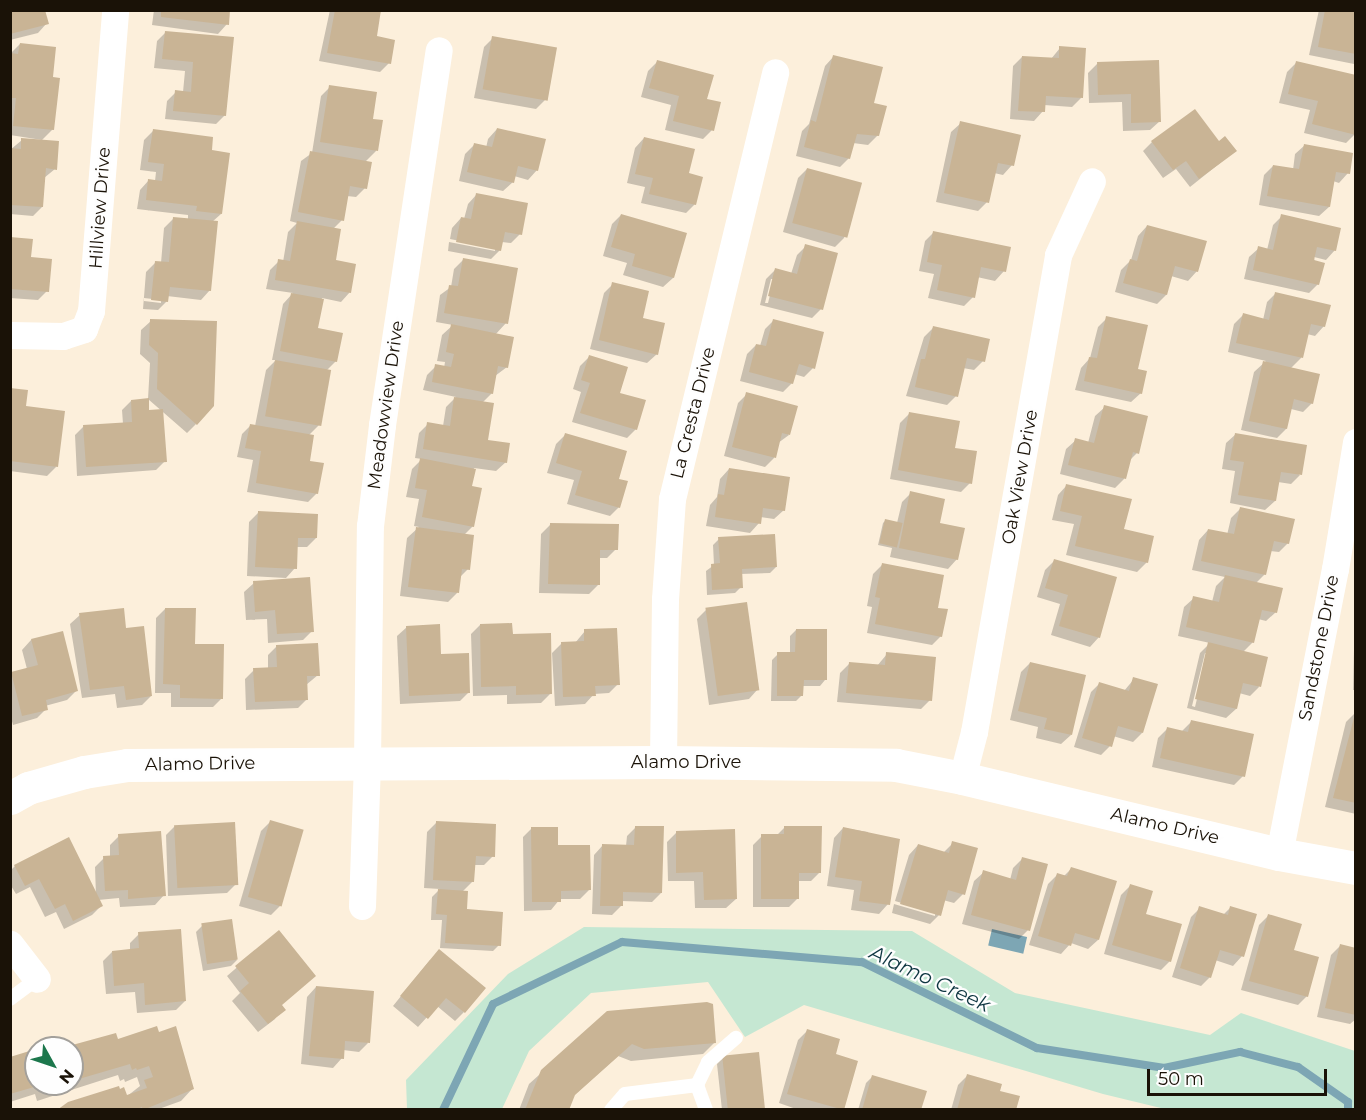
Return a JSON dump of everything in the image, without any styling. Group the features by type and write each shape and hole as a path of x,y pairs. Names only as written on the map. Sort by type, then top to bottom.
{"main road":[{"name":"Alamo Drive","path":"10,798 28,788 84,772 127,765 663,762 897,765 962,778 1279,854 1356,868"}],"street":[{"name":"Hillview Drive","path":"10,335 63,336 84,329 91,311 115,10"},
{"name":"Meadowview Drive","path":"362,906 367,763 370,526 382,425 440,50"},
{"name":"La Cresta Drive","path":"663,762 665,599 672,499 776,72"},
{"name":"Oak View Drive","path":"962,778 974,732 1029,434 1058,255 1092,182"},
{"name":"Sandstone Drive","path":"1279,854 1345,571 1356,442"},
{"path":"10,944 37,979"}],"lane":[{"path":"10,999 37,979"},
{"path":"706,1110 697,1085 708,1062 736,1038"},
{"path":"611,1110 626,1094 697,1085"}],"green space":[{"path":"584,927 912,931 1015,993 1210,1035 1241,1013 1355,1051 1355,1109 1165,1109 1103,1094 804,1005 745,1037 708,982 591,993 529,1051 502,1109 407,1109 406,1080 508,974"}],"water":[{"path":"992,929 1027,937 1023,954 988,946"}],"building":[{"path":"10,10 45,10 49,24 10,34"},
{"path":"161,10 230,10 229,25 161,17"},
{"path":"335,10 381,10 377,36 395,40 391,64 327,53"},
{"path":"1325,10 1356,10 1356,54 1318,47"},
{"path":"165,31 234,37 226,116 173,111 175,90 191,92 193,62 162,59"},
{"path":"492,36 557,47 548,101 483,89"},
{"path":"20,43 56,47 53,77 60,78 54,130 13,126 16,98 10,98 10,53 18,54"},
{"path":"1059,46 1086,48 1083,98 1046,96 1045,112 1018,111 1022,56 1059,58"},
{"path":"833,55 883,67 874,103 887,106 879,136 857,134 850,159 804,147 811,120 816,122"},
{"path":"657,60 714,75 707,99 721,102 714,131 673,121 679,96 649,88"},
{"path":"1159,60 1161,122 1131,123 1131,94 1098,95 1097,62"},
{"path":"1296,61 1356,75 1356,135 1312,124 1318,101 1288,94"},
{"path":"329,85 377,92 373,119 383,120 378,151 320,142"},
{"path":"1195,109 1219,141 1225,136 1237,151 1199,179 1186,161 1173,170 1151,141"},
{"path":"960,121 1021,135 1014,166 998,163 989,203 944,193"},
{"path":"497,128 546,139 538,171 518,166 514,183 467,172 474,143 492,147"},
{"path":"153,129 213,137 212,150 230,153 222,214 196,211 197,206 146,200 148,179 162,181 164,164 148,162"},
{"path":"644,137 695,149 689,173 703,177 696,205 649,194 653,178 635,174"},
{"path":"21,138 59,141 57,170 46,168 43,207 10,205 10,148 21,149"},
{"path":"1304,144 1353,153 1350,174 1336,172 1330,207 1267,196 1273,165 1299,169"},
{"path":"310,151 372,162 367,189 350,186 344,221 298,212"},
{"path":"807,168 862,183 847,238 792,223"},
{"path":"476,193 528,203 522,235 505,232 501,251 456,242 461,217 471,219"},
{"path":"621,214 687,233 674,278 632,266 635,254 611,247"},
{"path":"1281,214 1341,228 1336,251 1317,247 1314,260 1325,263 1319,285 1253,270 1258,246 1273,250"},
{"path":"173,217 218,221 211,291 170,287 168,302 151,300 155,261 169,262"},
{"path":"297,221 341,229 336,260 356,264 351,293 275,280 278,259 290,261"},
{"path":"1147,225 1207,241 1198,272 1175,266 1167,295 1123,283 1130,259 1137,261"},
{"path":"933,231 1011,247 1006,272 981,267 975,298 937,290 942,265 927,262"},
{"path":"10,237 33,239 31,257 52,259 49,292 10,289"},
{"path":"805,244 838,253 823,310 768,296 775,268 797,274"},
{"path":"463,258 518,268 508,324 444,313 449,285 458,286"},
{"path":"612,282 649,291 643,318 665,323 658,355 599,340"},
{"path":"1275,292 1331,305 1325,327 1311,324 1303,358 1236,343 1243,313 1269,320"},
{"path":"291,293 324,299 318,328 343,333 337,362 280,351"},
{"path":"1106,316 1148,325 1138,369 1147,371 1142,394 1084,381 1089,357 1097,358"},
{"path":"150,319 217,321 214,406 197,425 157,389 158,353 149,345"},
{"path":"773,319 824,332 815,369 799,364 793,384 749,372 756,344 766,346"},
{"path":"451,324 514,337 508,368 498,366 493,394 432,382 435,364 451,367 454,354 446,352"},
{"path":"933,326 990,339 985,362 967,358 958,397 915,387 921,359 925,359"},
{"path":"589,355 628,367 620,393 646,400 637,430 580,413 590,383 581,380"},
{"path":"275,360 331,370 321,426 265,416"},
{"path":"1263,361 1320,374 1313,404 1294,399 1287,429 1249,421"},
{"path":"10,388 28,390 26,406 65,411 58,467 10,461"},
{"path":"746,392 798,406 790,435 782,433 776,458 732,447"},
{"path":"454,397 494,403 488,440 510,443 507,463 423,449 427,422 450,426"},
{"path":"149,398 149,410 163,409 167,462 86,467 83,425 132,422 131,400"},
{"path":"1104,405 1148,416 1139,454 1133,452 1126,479 1068,465 1075,438 1094,443"},
{"path":"909,412 960,421 955,448 977,451 972,484 898,470"},
{"path":"250,424 314,435 310,461 324,463 318,494 256,483 261,451 245,448"},
{"path":"565,433 627,451 619,479 628,481 620,508 575,495 582,471 556,463"},
{"path":"1235,433 1307,445 1302,475 1281,472 1276,501 1238,495 1244,462 1230,460"},
{"path":"420,458 476,469 472,486 482,488 474,527 422,517 427,490 415,488"},
{"path":"729,468 790,477 785,511 763,508 761,524 715,517 718,494 724,495"},
{"path":"1066,484 1132,499 1124,529 1154,536 1148,563 1075,546 1082,516 1060,511"},
{"path":"910,491 945,499 940,523 965,528 958,560 899,548"},
{"path":"1240,507 1295,519 1289,544 1274,541 1266,575 1201,561 1208,529 1234,534"},
{"path":"258,511 318,514 317,538 298,538 297,569 255,567"},
{"path":"885,519 903,523 897,547 879,543"},
{"path":"550,523 619,524 618,550 600,550 600,585 548,584"},
{"path":"416,527 474,535 470,570 462,569 459,593 408,587"},
{"path":"775,534 777,567 742,569 743,588 712,590 711,564 720,563 718,537"},
{"path":"1054,559 1117,577 1100,638 1059,626 1068,595 1045,588"},
{"path":"882,563 944,575 938,608 948,609 942,637 875,624 880,598 875,597"},
{"path":"1225,575 1283,588 1277,613 1262,610 1254,643 1186,627 1193,596 1219,602"},
{"path":"310,577 314,632 277,634 275,610 255,612 253,581"},
{"path":"747,602 759,690 718,696 705,608"},
{"path":"124,608 126,628 144,626 152,696 126,700 124,686 90,690 79,613"},
{"path":"165,608 196,608 195,644 224,644 223,699 180,698 180,685 163,684"},
{"path":"512,623 513,634 551,633 552,694 516,695 516,686 481,687 480,624"},
{"path":"440,624 441,654 469,653 470,693 409,696 406,626"},
{"path":"617,628 620,685 595,686 596,696 563,697 561,642 584,641 584,629"},
{"path":"796,629 827,629 827,680 804,680 803,696 777,696 777,652 795,652"},
{"path":"63,631 78,691 46,700 48,710 22,716 11,672 38,665 31,639"},
{"path":"1208,642 1268,657 1261,687 1243,683 1237,709 1195,699"},
{"path":"318,643 320,676 307,676 308,700 255,702 253,668 277,667 276,645"},
{"path":"886,652 936,657 932,701 846,693 849,662 885,665"},
{"path":"1030,662 1086,675 1072,735 1044,729 1047,718 1018,711"},
{"path":"1133,677 1158,684 1143,733 1118,726 1112,747 1082,738 1099,682 1129,691"},
{"path":"1356,710 1356,803 1333,798"},
{"path":"1191,720 1254,734 1245,777 1160,758 1167,727 1188,732"},
{"path":"270,820 304,830 282,907 248,897"},
{"path":"436,821 496,824 495,857 476,856 474,882 433,880"},
{"path":"235,822 238,885 177,888 174,825"},
{"path":"635,826 664,826 662,893 623,892 623,906 600,906 602,844 634,845"},
{"path":"784,826 822,826 821,873 799,873 799,899 761,899 761,834 784,834"},
{"path":"531,827 558,827 558,845 590,845 591,890 561,891 561,902 532,902"},
{"path":"843,827 900,839 890,905 859,901 862,881 835,877"},
{"path":"735,829 737,899 704,900 703,872 676,873 676,831"},
{"path":"161,831 166,896 128,899 128,890 105,891 103,856 119,855 118,834"},
{"path":"69,837 103,906 73,921 65,904 55,909 39,879 25,886 14,865"},
{"path":"952,841 978,848 965,895 948,890 941,916 900,904 918,844 949,853"},
{"path":"1022,857 1048,864 1030,931 971,915 983,870 1016,880"},
{"path":"1071,867 1117,881 1099,940 1075,933 1071,946 1038,936 1057,873 1067,876"},
{"path":"1130,884 1153,891 1146,914 1182,924 1171,962 1112,945"},
{"path":"438,889 468,891 467,909 503,912 501,946 445,943 447,915 436,914"},
{"path":"1199,906 1228,915 1230,906 1257,914 1244,957 1220,950 1211,978 1180,968"},
{"path":"1268,914 1302,924 1294,950 1319,957 1308,997 1249,981"},
{"path":"232,919 238,960 207,964 201,923"},
{"path":"181,929 186,1001 145,1005 144,983 114,986 112,951 139,948 138,932"},
{"path":"279,930 316,976 282,1005 286,1010 268,1024 240,991 249,983 235,966"},
{"path":"1340,944 1356,948 1356,1015 1325,1008"},
{"path":"439,949 486,988 465,1013 446,998 428,1019 400,996"},
{"path":"316,986 374,991 370,1043 345,1041 344,1059 309,1056"},
{"path":"707,1002 713,1004 716,1043 644,1049 632,1044 575,1095 569,1110 525,1110 541,1070 607,1011"},
{"path":"157,1026 159,1032 176,1026 194,1089 143,1110 142,1107 134,1110 57,1110 68,1102 119,1086 120,1089 124,1087 127,1095 147,1088 144,1080 153,1077 149,1066 132,1070 130,1064 84,1077 84,1042 116,1033 118,1039"},
{"path":"807,1029 840,1039 836,1054 858,1061 844,1110 787,1094"},
{"path":"759,1052 765,1110 728,1110 722,1056"},
{"path":"24,1053 24,1090 10,1094 10,1057"},
{"path":"967,1074 1002,1084 1000,1091 1020,1096 1016,1110 957,1110"},
{"path":"872,1075 927,1091 921,1110 862,1110"}],"waterway":[{"name":"Alamo Creek","path":"443,1110 493,1004 622,942 862,962 1037,1048 1164,1068 1240,1052 1298,1067 1348,1102 1348,1110"}]}
